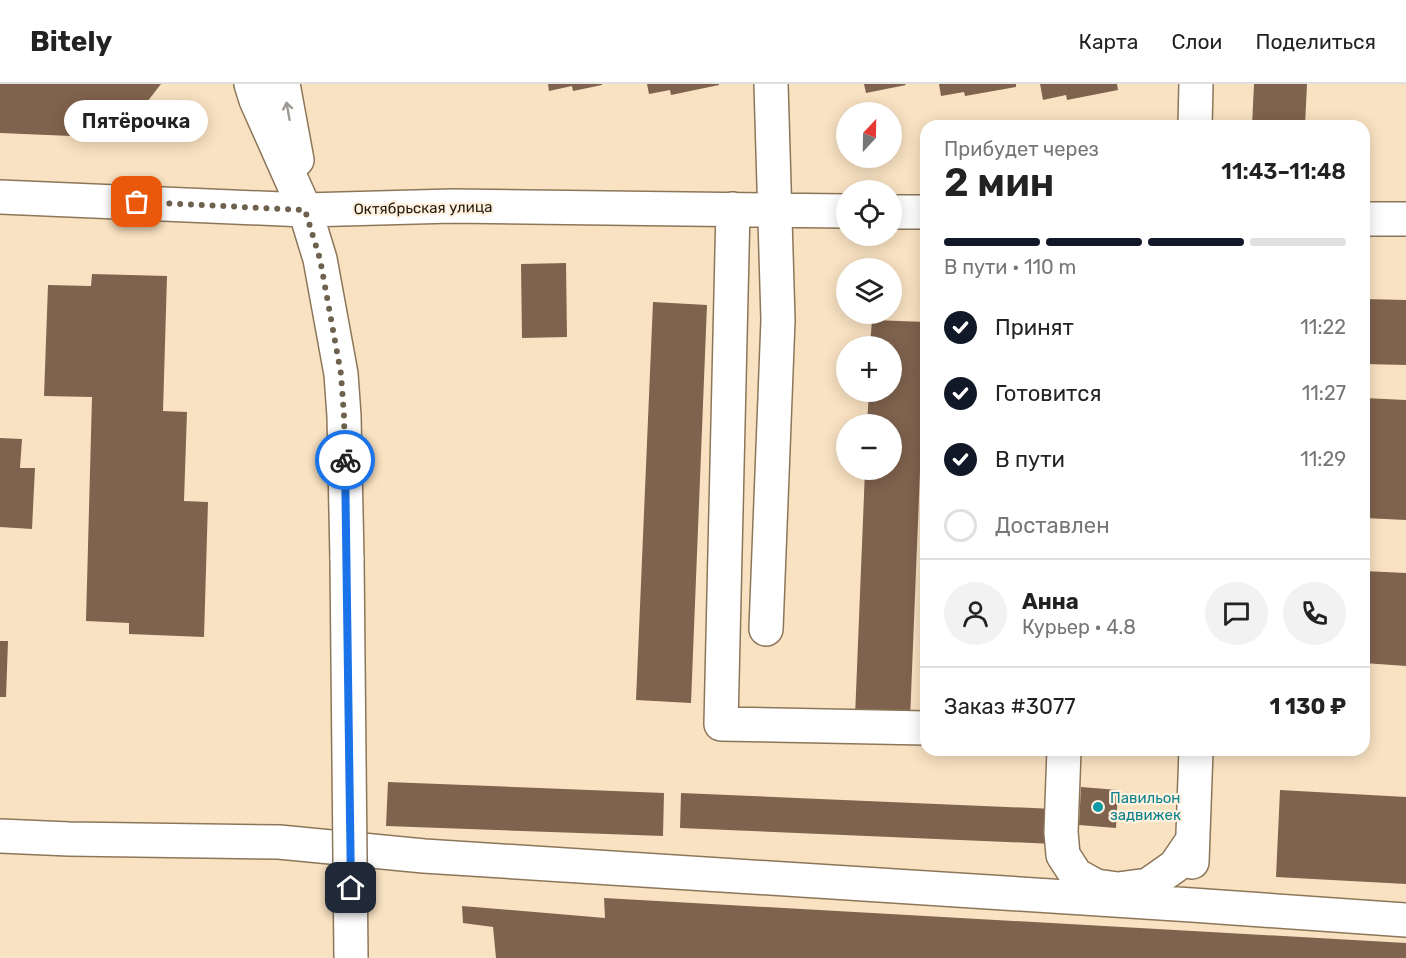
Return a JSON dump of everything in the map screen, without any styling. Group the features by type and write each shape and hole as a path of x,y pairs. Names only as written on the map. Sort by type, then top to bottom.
{"street":[{"path":"251,84 305,210 320,259 341,374 347,560 351,958"},
{"path":"283,84 305,210"},
{"path":"766,629 778,320 771,84"},
{"path":"1195,120 1196,84"},
{"name":"Октябрьская улица","path":"0,196 305,210 452,206 836,211"},
{"path":"733,209 721,724 920,728"},
{"path":"902,212 920,212"},
{"path":"1370,219 1406,219"},
{"path":"1064,756 1060,832 1063,855 1076,875 1096,886 1118,889 1148,885 1175,866 1192,841"},
{"path":"1192,905 1196,756"},
{"path":"0,836 279,842 424,856 1192,905 1406,921"}],"building":[{"path":"0,84 161,84 119,138 0,133"},
{"path":"548,84 602,85 573,91 572,86 549,91"},
{"path":"647,84 719,85 671,95 670,90 649,94"},
{"path":"864,84 905,84 906,85 866,93"},
{"path":"939,84 1016,84 1016,87 965,96 964,92 941,96"},
{"path":"1040,84 1117,84 1118,90 1067,100 1066,95 1043,100"},
{"path":"1254,84 1307,84 1305,120 1252,120"},
{"path":"566,263 567,337 522,338 521,264"},
{"path":"92,274 167,276 163,411 187,412 184,501 208,502 204,637 129,634 129,623 86,621 92,397 44,396 48,285 91,286"},
{"path":"1370,299 1406,300 1406,365 1370,364"},
{"path":"653,302 707,305 691,703 636,700"},
{"path":"920,322 920,471 910,720 855,717 865,480 902,480 902,414 868,414 868,402 902,402 902,336 871,336 872,324"},
{"path":"1370,398 1406,400 1406,520 1370,518"},
{"path":"0,438 22,439 20,468 35,468 32,529 0,527"},
{"path":"1370,571 1406,573 1406,666 1370,663"},
{"path":"0,641 8,641 6,697 0,697"},
{"path":"388,782 664,793 663,836 386,826"},
{"name":"Павильон задвижек","path":"1081,787 1118,790 1116,828 1079,825"},
{"path":"1280,790 1406,797 1406,884 1276,877"},
{"path":"681,793 1055,809 1054,844 680,828"},
{"path":"604,898 1406,943 1406,958 496,958 493,927 463,923 462,906 605,918"}],"way so far":[{"path":"137,202 305,210 320,259 341,374 345,460"}],"place":[{"name":"Пятёрочка","path":"137,202"},
{"name":"Павильон задвижек","path":"1098,807"}],"route":[{"path":"345,460 351,888"}]}
